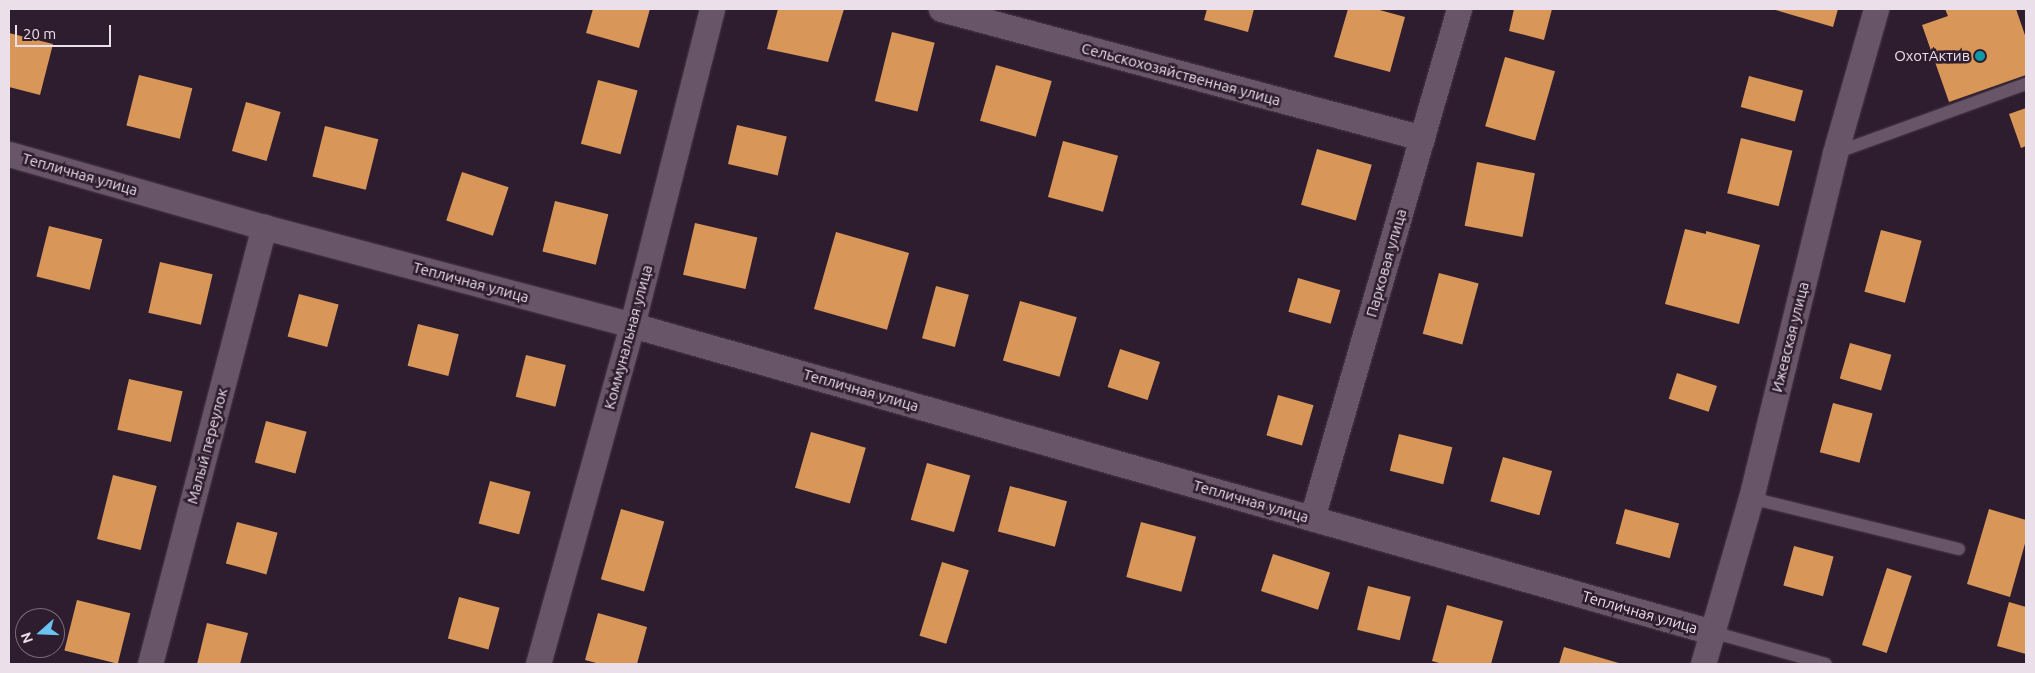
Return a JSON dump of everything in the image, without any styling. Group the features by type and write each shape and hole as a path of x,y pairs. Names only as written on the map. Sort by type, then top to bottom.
{"street":[{"name":"Коммунальная улица","path":"538,664 632,325 712,9"},
{"name":"Сельскохозяйственная улица","path":"941,9 1422,138"},
{"name":"Парковая улица","path":"1312,518 1459,9"},
{"name":"Ижевская улица","path":"1703,664 1751,498 1835,153 1876,9"},
{"name":"Тепличная улица","path":"9,154 264,227 632,325 1712,632"},
{"name":"Малый переулок","path":"150,664 264,227"}],"lane":[{"path":"1835,153 2026,84"},
{"path":"1751,498 1960,549"},
{"path":"1712,632 1826,664"}],"building":[{"path":"593,9 650,9 639,48 586,33"},
{"path":"778,9 844,9 828,62 767,49"},
{"path":"1207,9 1254,9 1248,32 1204,20"},
{"path":"1348,9 1376,9 1405,17 1390,72 1334,57"},
{"path":"1514,9 1552,9 1544,40 1509,31"},
{"path":"1772,9 1838,9 1833,27"},
{"name":"ОхотАктив","path":"1945,9 2016,9 2026,38 2026,75 1949,102 1922,25 1948,16"},
{"path":"892,32 935,43 918,112 875,101"},
{"path":"9,33 53,44 40,95 9,87"},
{"path":"1505,57 1555,71 1535,141 1485,126"},
{"path":"996,65 1052,81 1036,137 980,121"},
{"path":"139,75 192,88 180,139 126,125"},
{"path":"1749,76 1803,90 1795,121 1741,107"},
{"path":"598,80 638,91 621,154 581,144"},
{"path":"246,102 281,112 267,161 232,151"},
{"path":"2026,108 2026,146 2021,148 2009,114"},
{"path":"737,125 787,136 778,175 728,164"},
{"path":"325,126 378,139 366,190 312,176"},
{"path":"1741,138 1792,151 1779,206 1727,193"},
{"path":"1063,141 1118,156 1103,212 1048,197"},
{"path":"1317,149 1372,165 1356,220 1301,205"},
{"path":"1477,162 1535,173 1523,237 1465,226"},
{"path":"462,172 509,187 493,236 446,221"},
{"path":"555,201 608,214 596,265 542,251"},
{"path":"695,223 757,237 745,289 683,275"},
{"path":"49,226 102,239 90,290 36,276"},
{"path":"1685,229 1706,234 1706,231 1760,245 1739,324 1665,304"},
{"path":"1881,230 1922,241 1905,303 1864,292"},
{"path":"836,232 909,253 887,330 814,309"},
{"path":"160,262 213,274 201,325 148,313"},
{"path":"1439,273 1479,284 1462,344 1423,334"},
{"path":"1298,278 1340,290 1331,324 1288,312"},
{"path":"936,286 969,295 955,347 922,338"},
{"path":"299,294 339,305 327,347 288,337"},
{"path":"1020,301 1077,317 1060,377 1003,361"},
{"path":"418,324 459,334 448,376 408,366"},
{"path":"1850,343 1891,355 1881,390 1840,379"},
{"path":"1120,349 1160,362 1148,400 1108,387"},
{"path":"526,355 566,365 555,407 516,397"},
{"path":"1677,373 1717,386 1709,412 1669,399"},
{"path":"129,379 183,391 171,442 117,430"},
{"path":"1278,395 1314,405 1302,446 1266,435"},
{"path":"1833,403 1873,414 1859,463 1820,452"},
{"path":"266,421 307,432 295,473 255,463"},
{"path":"811,432 866,448 850,503 795,488"},
{"path":"1399,434 1452,447 1443,484 1390,471"},
{"path":"1503,457 1552,471 1539,515 1490,501"},
{"path":"927,463 970,475 954,532 911,520"},
{"path":"113,475 157,486 141,550 97,539"},
{"path":"490,481 531,492 519,534 479,524"},
{"path":"1010,486 1067,501 1055,547 998,531"},
{"path":"621,509 664,521 644,592 601,579"},
{"path":"1625,509 1679,523 1670,558 1616,544"},
{"path":"1989,509 2026,520 2026,540 2010,597 1967,584"},
{"path":"237,522 278,533 266,574 226,564"},
{"path":"1141,522 1196,537 1181,592 1126,577"},
{"path":"1794,546 1834,557 1823,596 1783,586"},
{"path":"1273,554 1330,573 1318,610 1261,591"},
{"path":"942,562 969,570 946,644 919,636"},
{"path":"1887,568 1912,576 1887,653 1862,645"},
{"path":"1368,586 1411,597 1400,640 1357,630"},
{"path":"459,597 500,608 488,649 448,639"},
{"path":"77,600 130,613 118,664 65,651"},
{"path":"2009,602 2026,607 2026,654 1997,646"},
{"path":"1447,605 1503,621 1491,664 1443,664 1432,661"},
{"path":"598,613 647,627 637,664 600,664 585,660"},
{"path":"207,623 248,633 240,664 197,664"},
{"path":"1564,647 1622,664 1559,664"}],"place":[{"name":"ОхотАктив","path":"1980,56"}]}
